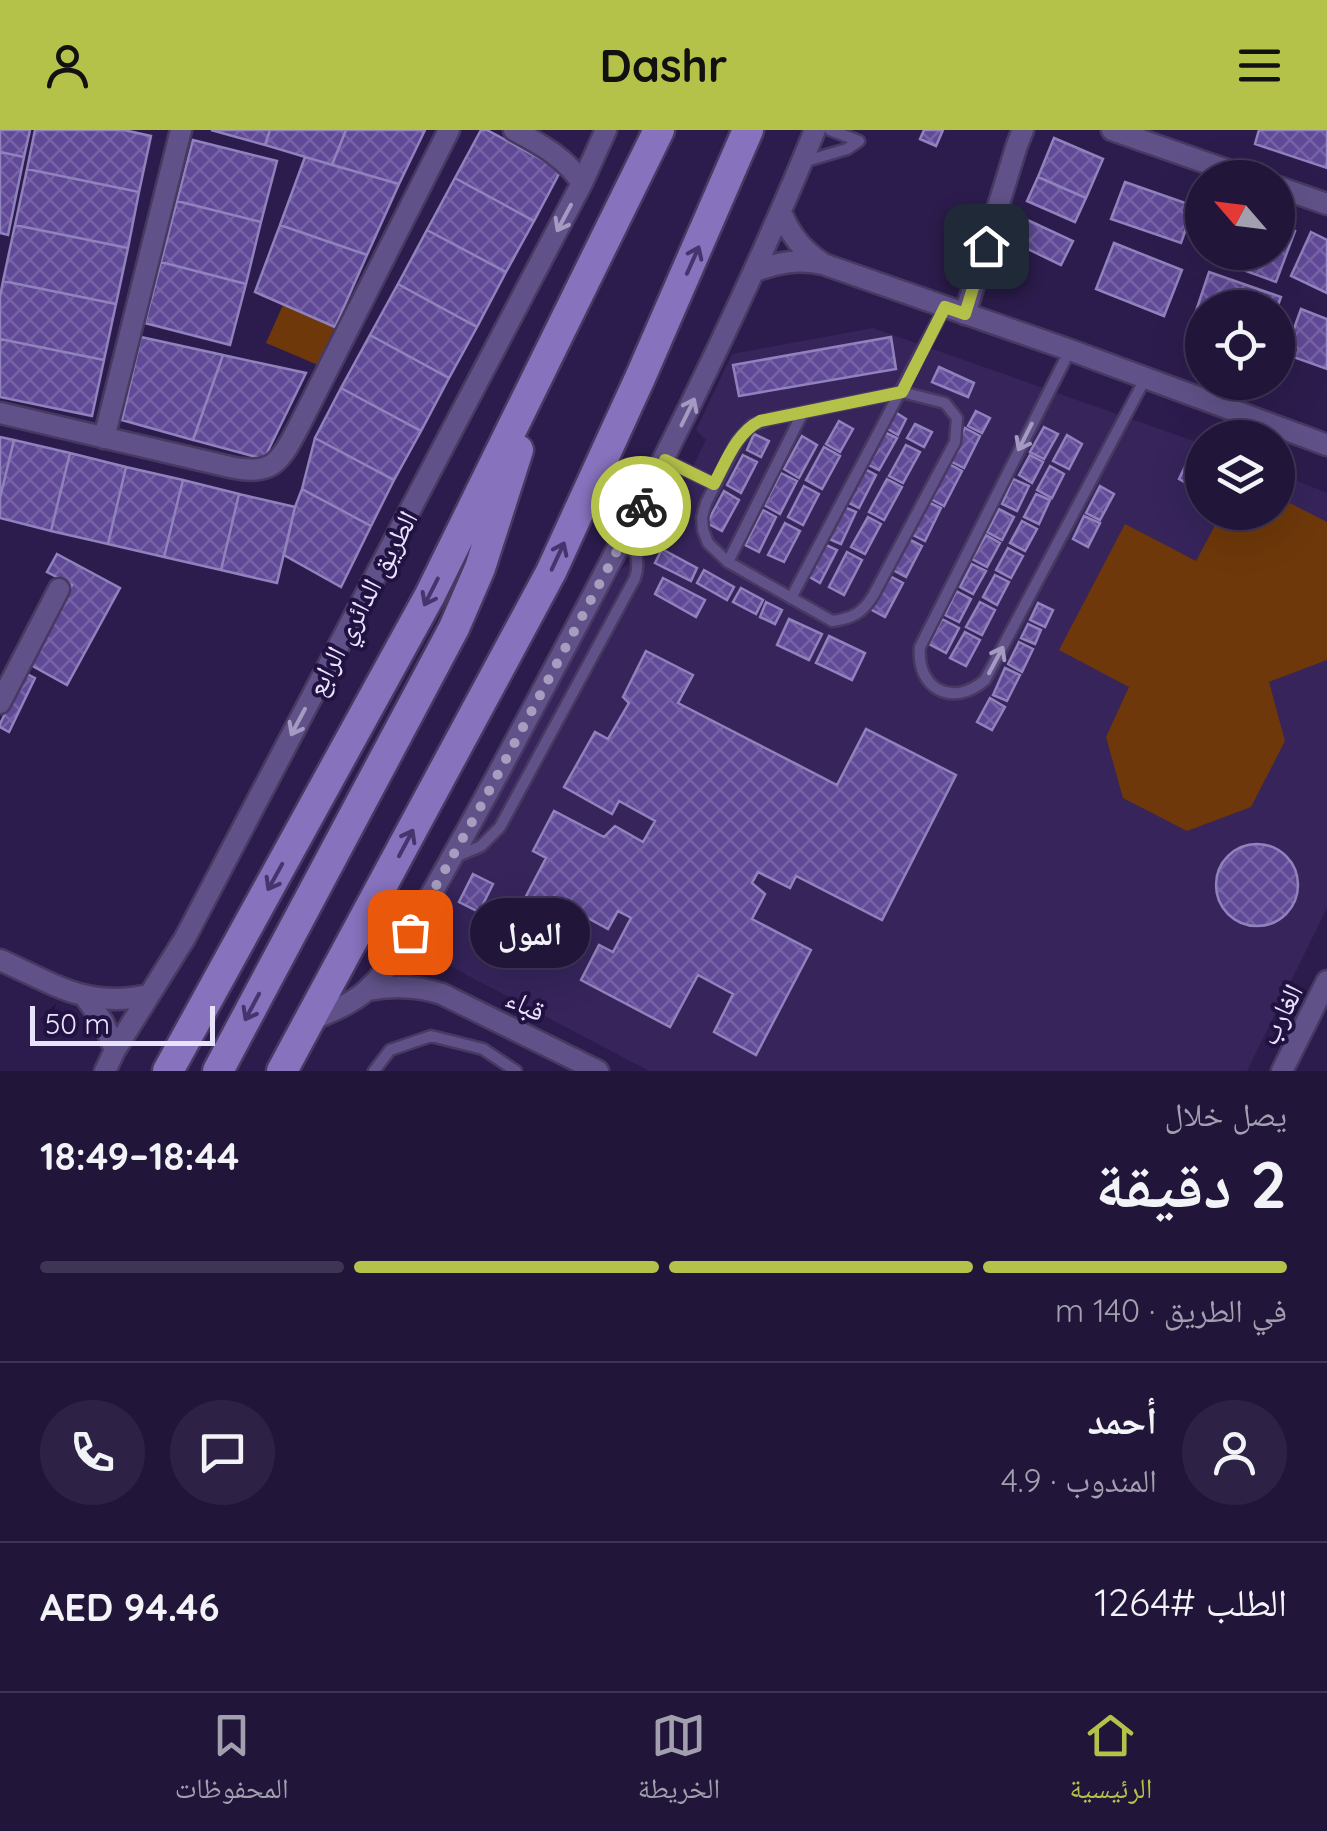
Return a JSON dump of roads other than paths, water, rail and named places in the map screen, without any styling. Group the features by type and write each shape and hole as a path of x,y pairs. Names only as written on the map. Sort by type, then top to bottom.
{"main road":[{"name":"الطريق الدائري الرابع","path":"168,1071 430,595 659,130"},
{"path":"282,1071 551,572 748,130"},
{"path":"218,1071 454,628 497,520 537,379"}],"street":[{"path":"104,438 181,130"},
{"path":"0,413 250,472 268,469 293,438 449,130"},
{"path":"514,130 557,154 582,183"},
{"name":"الطريق الدائري الرابع","path":"105,1071 184,938 582,183 605,130"},
{"path":"310,1021 368,990 391,962 452,858 665,460 755,271 815,130"},
{"path":"955,311 1024,130"},
{"path":"1112,130 1198,160"},
{"path":"1295,193 1327,204"},
{"path":"781,212 796,242 823,264"},
{"path":"755,271 788,261 823,264 1327,444"},
{"path":"0,703 59,589"},
{"path":"0,960 85,998 117,1000 149,995"},
{"name":"الغارب","path":"1282,1071 1327,981"},
{"name":"قباء","path":"368,990 401,986 442,994 598,1071"},
{"path":"85,998 103,1022 115,1050"}],"lane":[{"path":"802,162 847,150 859,141 830,130"},
{"path":"791,598 902,392 955,311"},
{"path":"1070,350 920,647 918,660 922,672 939,690 964,694 986,680 1145,379"},
{"path":"902,392 946,403 957,418 955,442 868,606 845,620 832,621 728,562 708,543 702,530 702,516 714,484 738,440 752,425 804,412 902,392"},
{"path":"728,562 804,412"},
{"path":"665,460 714,484"},
{"path":"374,1071 390,1050 431,1036 483,1049 516,1071"}],"place":[{"name":"المول","path":"410,932"}]}
